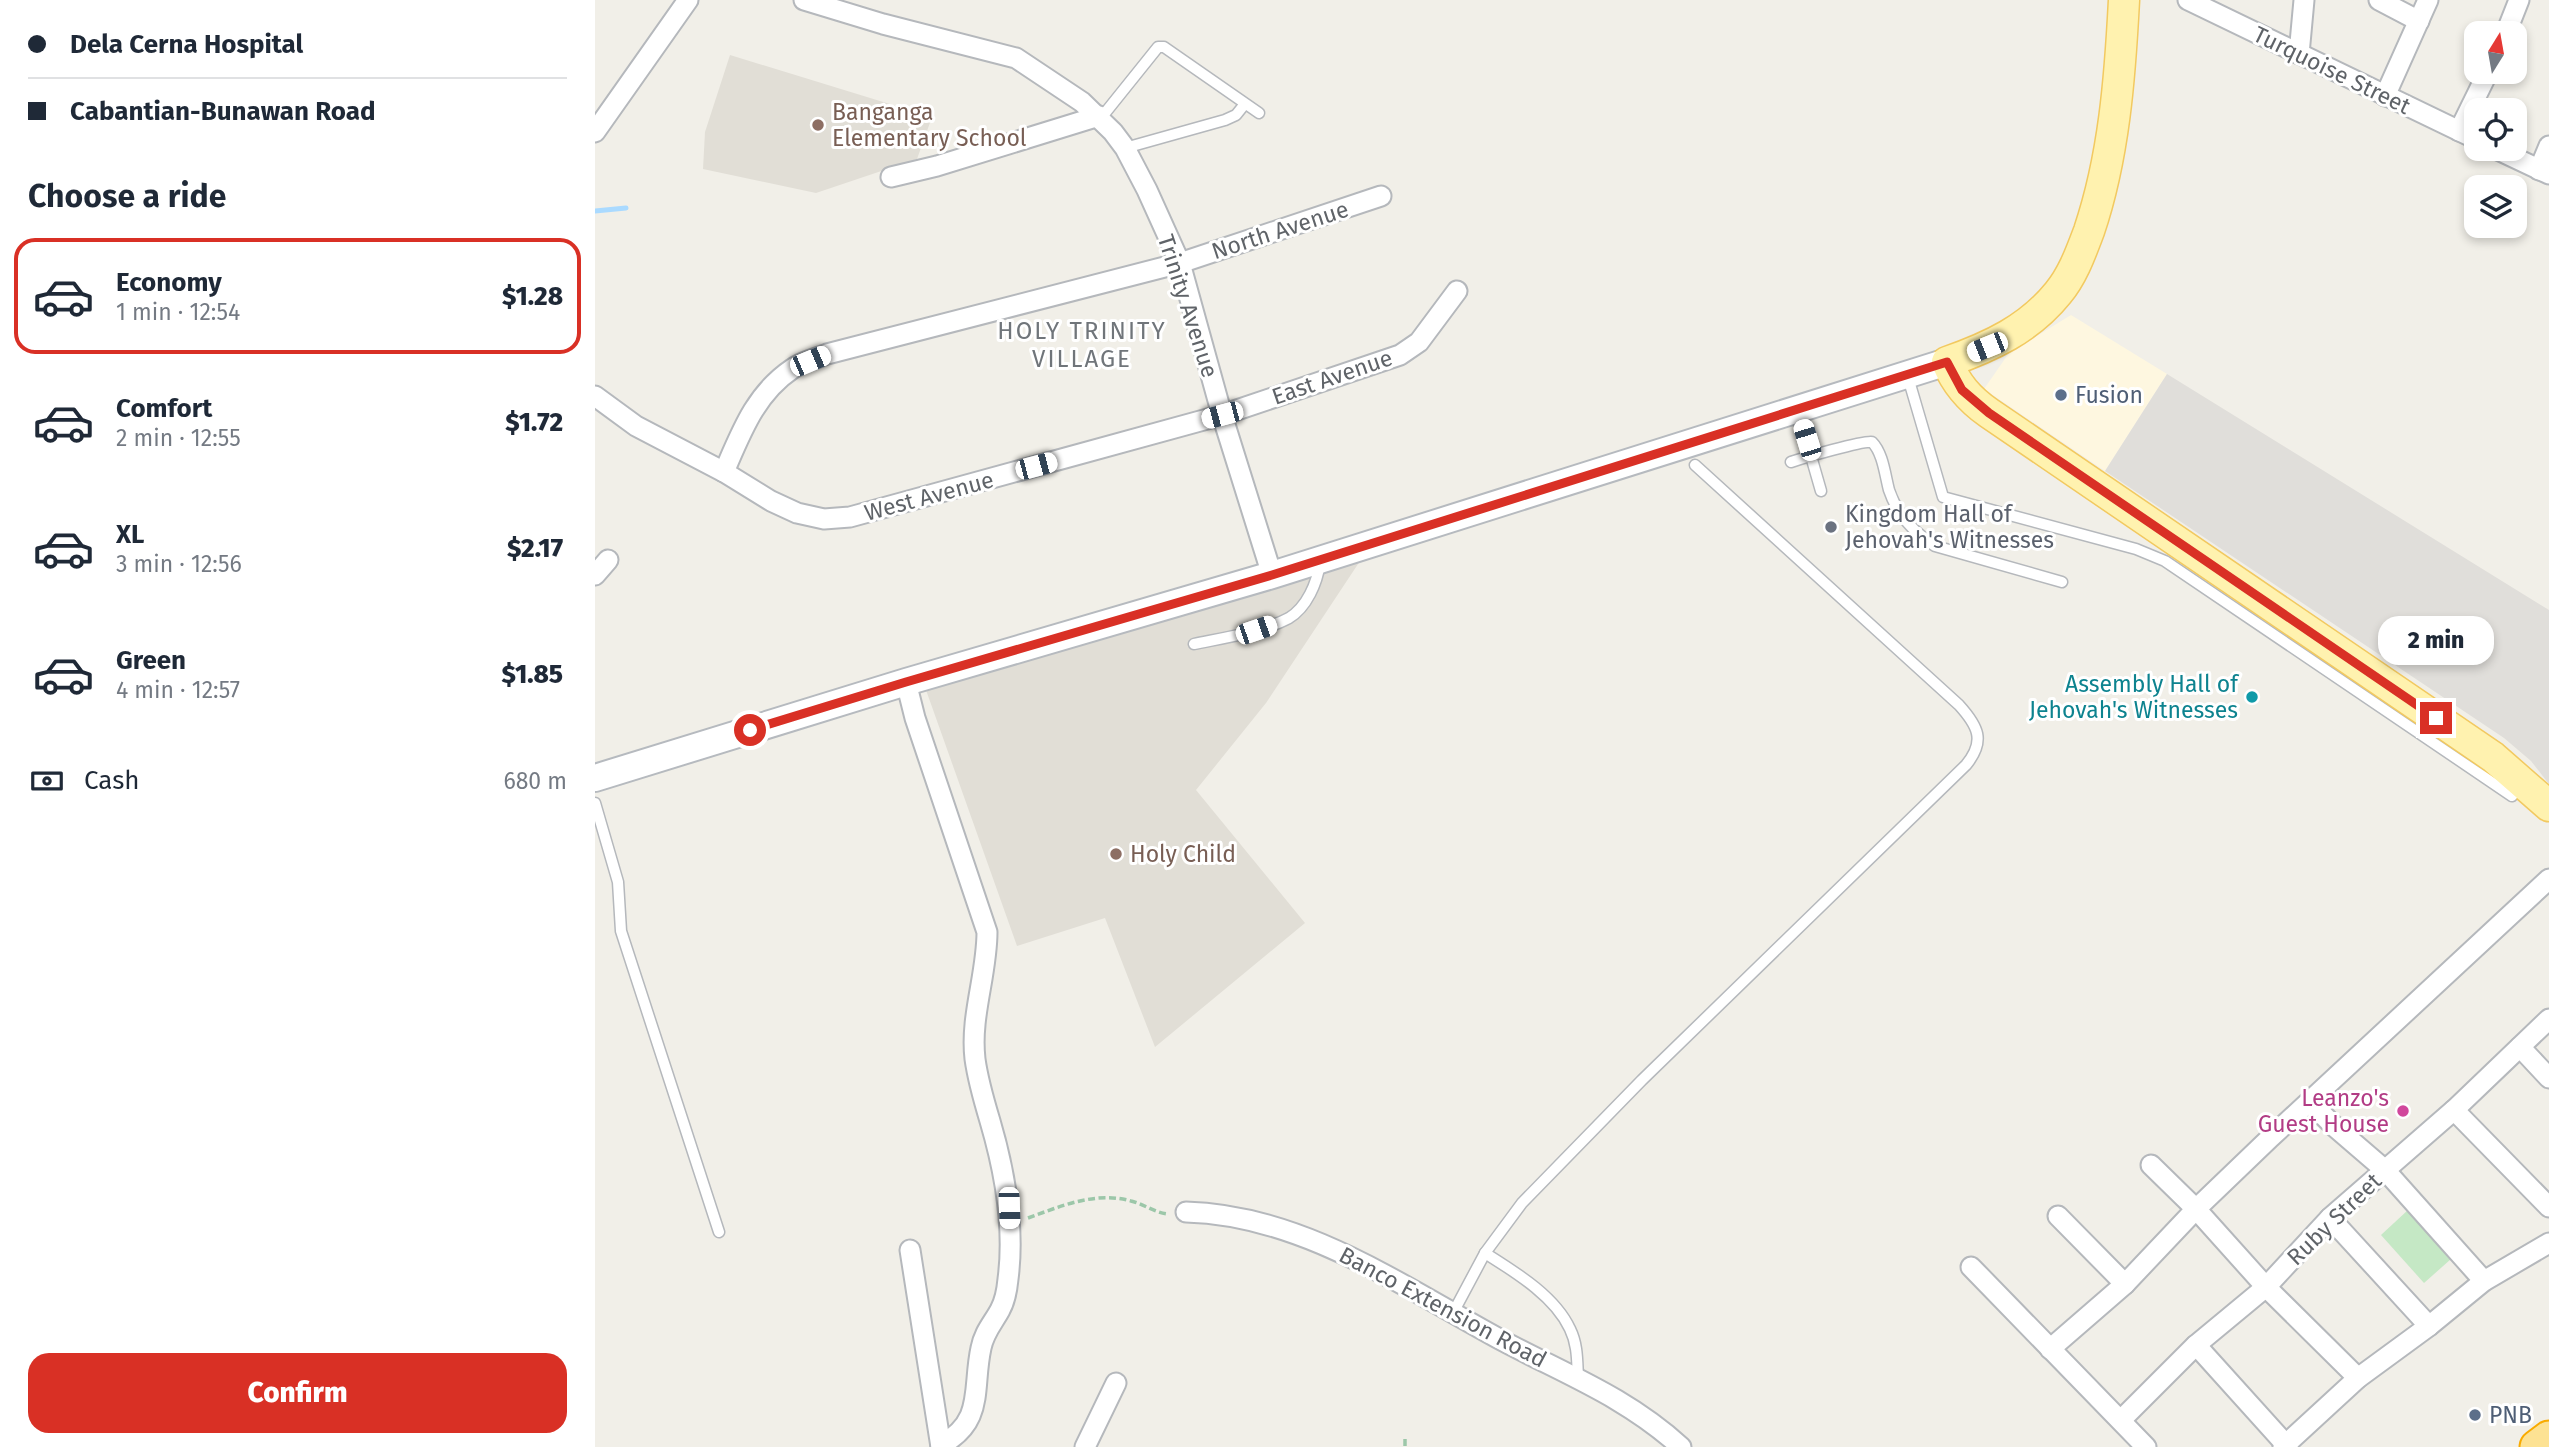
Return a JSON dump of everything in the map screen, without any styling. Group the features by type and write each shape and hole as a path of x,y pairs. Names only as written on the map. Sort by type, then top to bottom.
{"highway":[{"path":"2537,1447 2549,1438"}],"main road":[{"path":"595,778 906,682 1321,560 1947,362 1987,347 2024,326 2059,292 2077,262 2092,220 2113,129 2124,0"},
{"path":"1947,362 1962,390 1989,413 2484,750 2549,806"}],"street":[{"path":"595,132 688,0"},
{"name":"Trinity Avenue","path":"804,0 883,24 1016,58 1100,117 1125,148 1179,263 1222,415 1272,575"},
{"name":"Turquoise Street","path":"2188,0 2223,8 2299,54 2464,133"},
{"path":"2299,54 2304,0"},
{"path":"2379,0 2419,21"},
{"path":"2385,96 2428,0"},
{"path":"2511,21 2519,0"},
{"path":"891,177 937,166 1100,117"},
{"path":"2521,161 2544,172 2549,146"},
{"name":"North Avenue","path":"724,472 747,418 766,392 793,368 827,354 1179,263 1381,196"},
{"name":"East Avenue","path":"1222,415 1400,355 1419,342 1457,291"},
{"name":"West Avenue","path":"595,396 636,426 771,500 797,513 824,519 850,517 1222,415"},
{"path":"595,575 608,560"},
{"path":"906,682 987,932 987,957 975,1025 975,1058 982,1096 1004,1177 1009,1224 1009,1276 1006,1294 1000,1310 987,1328 981,1346 975,1402 963,1430 941,1446 910,1251"},
{"path":"2050,1349 2125,1284 2196,1209 2549,879"},
{"name":"Ruby Street","path":"2121,1420 2196,1345 2266,1287 2330,1218 2454,1110 2549,1019"},
{"path":"2520,1047 2549,1078"},
{"path":"2310,1102 2385,1170 2484,1281"},
{"path":"2454,1110 2549,1207"},
{"path":"2151,1165 2196,1209 2266,1287 2358,1378"},
{"name":"Banco Extension Road","path":"1186,1213 1237,1217 1294,1233 1350,1257 1634,1409 1681,1447"},
{"path":"2058,1216 2125,1284"},
{"path":"2330,1218 2429,1326"},
{"path":"2196,1345 2286,1446 2358,1378 2429,1326 2484,1281 2549,1243"},
{"path":"1971,1267 2146,1447"},
{"path":"1085,1447 1115,1383"}],"lane":[{"path":"1100,117 1158,47 1164,47 1259,113"},
{"path":"1125,148 1225,120 1236,115 1244,104"},
{"path":"1907,374 1943,497 2136,549 2165,561 2512,796 2523,781"},
{"path":"1797,408 1821,491"},
{"path":"1791,462 1836,451 1864,440 1872,442 1878,450 1890,493 1901,516 1922,537 1935,546 2063,582"},
{"path":"1453,1313 1502,1226 1531,1194 1642,1080 1966,765 1976,748 1977,729 1959,705 1695,465"},
{"path":"1194,645 1256,630 1290,618 1303,605 1317,582 1321,560"},
{"path":"595,803 618,882 621,931 719,1232"},
{"path":"1485,1253 1511,1269 1561,1313 1577,1350 1578,1378"}],"path":[{"path":"1009,1224 1075,1201 1097,1198 1131,1201 1164,1214 1186,1213"},
{"path":"1405,1439 1405,1447"}],"shaded area":[{"name":"Banganga Elementary School","path":"730,55 932,117 917,159 816,193 703,169 705,132"},
{"path":"2071,315 2167,374 2105,471 1984,389 2009,353"},
{"path":"2167,374 2549,610 2549,784 2531,761 2504,738 2105,471"},
{"name":"Holy Child","path":"1360,561 1266,703 1196,790 1305,923 1155,1047 1105,918 1017,946 926,690"}],"green space":[{"path":"2408,1210 2451,1259 2424,1283 2381,1235"}],"waterway":[{"path":"595,211 626,208"}],"place":[{"name":"Banganga Elementary School","path":"818,125"},
{"name":"Fusion","path":"2061,395"},
{"name":"Kingdom Hall of Jehovah's Witnesses","path":"1831,527"},
{"name":"Assembly Hall of Jehovah's Witnesses","path":"2252,697"},
{"name":"Holy Child","path":"1116,854"},
{"name":"Leanzo's Guest House","path":"2403,1111"},
{"name":"PNB","path":"2475,1415"}],"district":[{"name":"HOLY TRINITY VILLAGE","path":"1082,345"}],"route":[{"path":"750,730 1272,575 1947,362 1962,390 1973,402 2436,718"}]}
